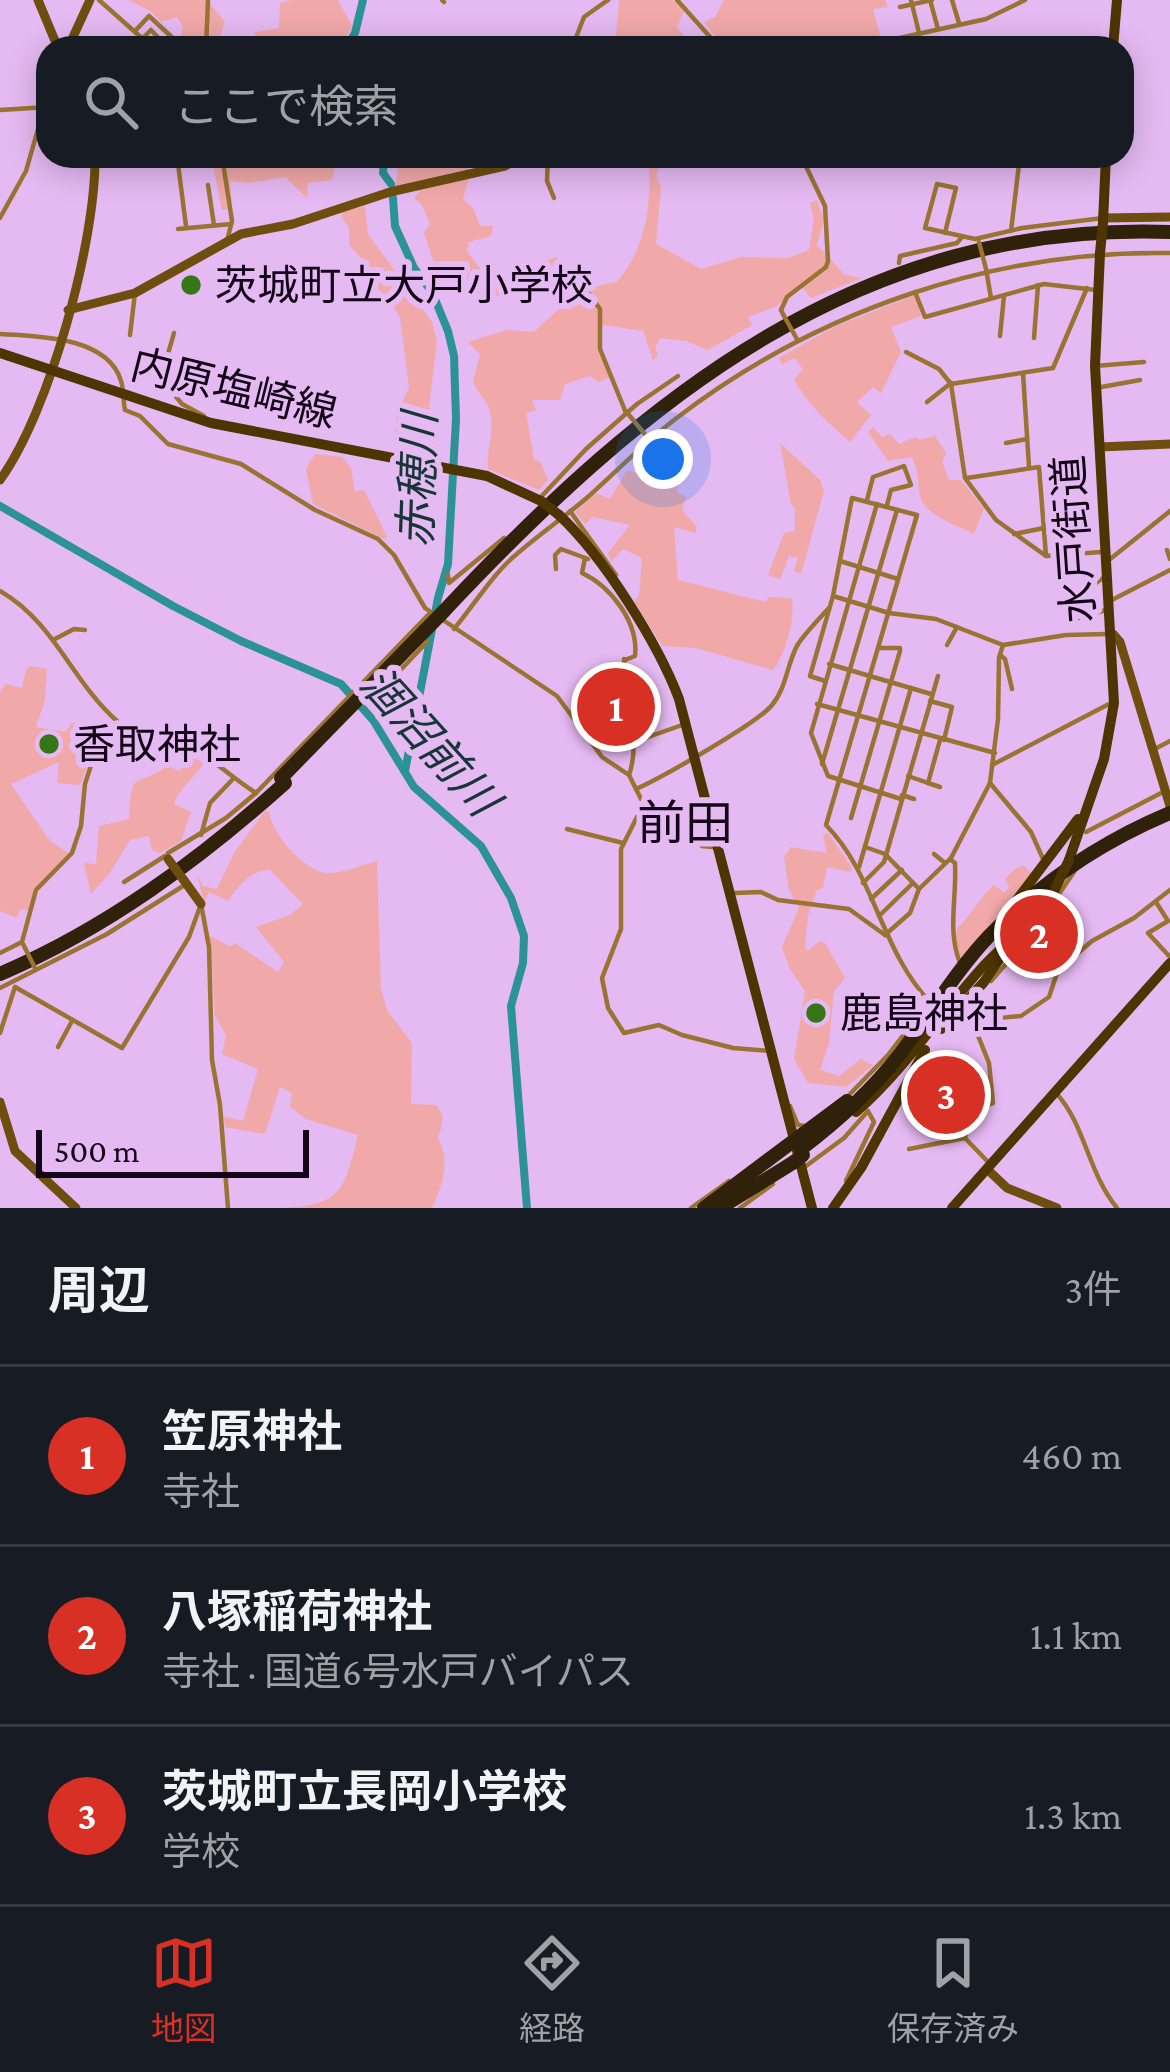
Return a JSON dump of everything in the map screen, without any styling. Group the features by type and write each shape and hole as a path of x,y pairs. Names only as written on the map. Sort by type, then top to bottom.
{"highway":[{"path":"5,974 139,898 221,839 571,483 702,375 785,324 886,280 973,254 1082,236 1170,236"},
{"path":"5,974 22,948 148,885 283,780"},
{"path":"724,1208 740,1202 850,1110 963,969 995,944 1072,865 1170,813"},
{"path":"724,1208 772,1184 797,1155 856,1112 995,944 1063,871 1105,844 1170,813"},
{"path":"704,1208 771,1158 797,1155"}],"main road":[{"path":"1114,36 1117,0"},
{"name":"水戸街道","path":"1072,865 1104,759 1119,657 1107,562 1092,289 1105,168"},
{"name":"内原塩崎線","path":"0,352 203,421 487,476 564,515 659,654 686,724 797,1155"},
{"path":"935,1036 984,982 995,944 1089,800"},
{"path":"1011,937 1051,890"},
{"path":"856,1112 904,1065 994,956 1034,922 1051,890"},
{"path":"952,1208 1170,960"},
{"path":"833,1208 908,1075 966,987"},
{"path":"797,1155 812,1208"}],"street":[{"path":"38,0 53,36"},
{"path":"75,36 95,0 142,36"},
{"path":"206,36 208,0"},
{"path":"577,36 584,17 608,0"},
{"path":"677,0 709,36"},
{"path":"900,7 931,0 938,29"},
{"path":"952,0 959,25"},
{"path":"906,36 986,19 1025,0"},
{"path":"911,2 919,33"},
{"path":"135,31 149,16 172,36"},
{"path":"0,110 36,108"},
{"path":"0,218 26,171 36,137"},
{"path":"0,480 52,371 89,226 94,168"},
{"path":"178,168 182,228 231,224"},
{"path":"224,168 231,224 227,241"},
{"path":"68,310 135,292 241,233 292,224 390,192 496,168"},
{"path":"548,168 554,198"},
{"path":"799,342 781,310 787,296 828,261 825,206 806,168"},
{"path":"1011,231 1019,168"},
{"path":"945,233 956,188 937,184 926,227 945,233 979,240 1011,231 1101,220 1170,217"},
{"path":"208,185 214,225"},
{"path":"899,263 900,256 957,244 962,237"},
{"path":"979,240 991,298"},
{"path":"124,881 168,857 256,793 406,638 484,588 514,555 649,439 708,396 842,320 986,270 1170,253"},
{"path":"583,286 600,309 601,349 628,414 649,439"},
{"path":"915,292 926,317 1038,286 1092,289 1053,368 951,384 927,402"},
{"path":"1034,338 1038,286"},
{"path":"130,335 135,292"},
{"path":"1000,336 1004,296"},
{"path":"174,333 161,378 182,404 204,416 203,421"},
{"path":"0,334 61,337 110,364 121,381 125,410 142,417 168,444 242,464 315,510 378,539 441,618 557,696 602,757 629,775 643,805 702,846 717,846"},
{"path":"906,352 939,369 951,384 965,478 996,520 1046,556 1107,562"},
{"path":"1095,367 1144,362"},
{"path":"1023,374 1030,467"},
{"path":"540,500 628,414 678,376"},
{"path":"1096,388 1140,380"},
{"path":"1006,443 1028,439"},
{"path":"1100,446 1170,444"},
{"path":"867,500 873,477 904,466 911,485 891,490 886,506"},
{"path":"965,478 1040,467 1046,556"},
{"path":"784,1107 793,1106 801,1127 830,1110 881,1063 932,1004 897,958 849,850 826,825 917,515 852,498 833,596 810,676 825,681"},
{"path":"877,504 811,733 828,776 914,799"},
{"path":"822,764 897,510"},
{"path":"1077,596 1107,562 1170,512"},
{"path":"564,515 599,552 628,596 623,599"},
{"path":"1014,534 1044,528"},
{"path":"448,575 449,583 504,538"},
{"path":"556,569 555,555 561,549 586,559 582,574 609,591 633,629 635,653 632,660 624,659 623,685 634,742 629,775"},
{"path":"840,561 899,579"},
{"path":"1075,620 1170,570"},
{"path":"0,591 42,622 74,672 119,723 178,740 214,760 256,793"},
{"path":"833,596 889,613 936,619 1003,645 1066,635 1113,634"},
{"path":"636,789 676,771 770,709 786,682 797,645 830,608"},
{"path":"947,645 957,627"},
{"path":"53,640 74,629 85,630"},
{"path":"406,638 419,651"},
{"path":"372,700 427,642"},
{"path":"787,644 797,645"},
{"path":"886,935 910,913 920,890 948,861 989,783 1003,645"},
{"path":"850,818 900,648 878,648"},
{"path":"1000,655 1012,689"},
{"path":"1119,657 1154,750 1170,813"},
{"path":"830,664 911,688 952,707 928,783"},
{"path":"863,883 884,862 938,676"},
{"path":"858,871 911,688"},
{"path":"992,765 1114,703"},
{"path":"818,704 994,752"},
{"path":"35,969 22,948 36,890 72,853 82,826 85,784 93,759 119,723"},
{"path":"634,742 686,724"},
{"path":"1154,750 1170,740"},
{"path":"908,776 940,787"},
{"path":"200,835 209,803 233,778"},
{"path":"989,783 1031,832 1046,865"},
{"path":"1086,832 1166,791"},
{"path":"643,805 622,842 620,935 602,978 615,1024 624,1033 659,1024 691,1038 770,1051"},
{"path":"567,829 622,842"},
{"path":"865,847 886,854 920,890"},
{"path":"934,854 955,863 952,945 963,969"},
{"path":"168,857 201,904 209,946 212,1060 228,1208"},
{"path":"965,1138 970,1111 992,1102 989,1063 965,1005 1029,938 1072,865"},
{"path":"871,899 902,870"},
{"path":"5,974 35,969 107,934 185,881"},
{"path":"879,916 913,883"},
{"path":"973,1020 1021,1016 1049,997 1058,970 1092,940 1139,915 1170,890"},
{"path":"729,893 761,892 778,900 849,909 886,935"},
{"path":"1148,933 1168,921 1156,902"},
{"path":"5,974 72,1022 122,1048 189,938 201,904"},
{"path":"1139,915 1170,960"},
{"path":"0,953 22,948"},
{"path":"0,988 5,974"},
{"path":"0,1033 5,974"},
{"path":"58,1047 72,1022"},
{"path":"1056,1093 1070,1108 1089,1162 1117,1208"},
{"path":"0,1102 4,1132 21,1159 76,1208"},
{"path":"797,1155 844,1138 868,1111 874,1122 847,1176 846,1191"},
{"path":"909,1149 965,1138"},
{"path":"965,1138 1007,1189 1057,1208"},
{"path":"691,1208 771,1158"},
{"path":"740,1202 772,1184"}],"shaded area":[{"path":"129,0 207,0 225,22 220,36 181,36 183,27 177,17 161,22"},
{"path":"338,0 352,26 346,36 255,36 255,32 279,28 280,3"},
{"path":"619,0 673,0 684,11 677,27 684,36 616,36"},
{"path":"724,0 885,0 888,7 873,9 880,36 715,36 704,22 715,17"},
{"path":"213,168 335,168 332,180 308,183 307,198 285,177 230,181 232,202 222,210"},
{"path":"396,168 468,168 469,172 395,188"},
{"path":"659,168 661,188 656,244 701,269 741,257 788,258 809,250 814,219 810,203 817,200 824,219 817,245 845,275 862,278 811,298 800,285 777,306 748,317 752,325 708,350 660,338 653,360 643,331 598,324 598,350 611,376 599,382 590,376 565,384 560,400 532,400 536,410 526,413 534,459 541,463 548,480 539,490 488,469 491,416 473,382 480,354 468,342 507,330 534,332 581,294 617,282 640,243 649,200 649,170"},
{"path":"469,178 463,199 473,208 480,226 493,226 491,236 469,242 467,251 482,271 508,273 558,257 555,265 519,280 511,296 463,296 440,281 424,233 430,224 414,198 421,190"},
{"path":"365,206 368,234 432,322 437,341 429,407 436,456 410,457 395,431 409,387 400,317 386,295 369,283 367,264 349,245 349,228 341,216 343,211"},
{"path":"915,295 921,316 891,327 901,352 881,393 873,387 857,402 871,415 850,442 819,413 794,379 803,370 795,358 782,364 779,358 836,326"},
{"path":"873,427 899,444 935,436 946,453 942,462 949,480 961,480 984,509 974,534 927,508 912,457 888,461 868,432"},
{"path":"780,443 820,480 824,491 801,574 794,571 798,558 789,556 780,579 768,575 784,533 795,531 795,508"},
{"path":"315,454 342,457 351,468 355,492 364,490 387,537 313,504 306,469"},
{"path":"647,465 679,482 677,492 686,497 682,510 697,527 695,533 674,527 678,580 765,602 769,597 792,598 788,636 773,670 696,648 662,646 634,601 639,596 642,558 623,549 611,562 608,553 630,525 593,517 585,524 575,512 596,493 610,499 627,470 640,474"},
{"path":"31,666 47,669 45,700 36,727 65,732 72,723 84,721 97,728 80,785 57,783 59,762 11,784 49,840 70,854 40,885 29,910 20,909 17,918 0,911 0,693 5,684 22,688"},
{"path":"192,757 204,763 174,804 191,812 181,841 160,853 152,850 149,836 130,840 91,894 84,863 96,864 99,826 129,819 136,782 168,766 179,771"},
{"path":"265,811 291,850 319,871 340,872 377,861 381,990 388,1012 412,1043 411,1104 437,1105 443,1118 438,1139 444,1174 432,1208 278,1208 314,1204 336,1193 358,1135 306,1119 290,1107 292,1093 280,1087 265,1134 225,1127 224,1117 243,1121 258,1069 222,1054 226,1036 215,1015 210,936 230,947 235,943 278,972 284,962 256,927 290,915 303,904 270,870 251,876 228,901 209,892 204,902 197,875 203,886 217,889 234,853"},
{"path":"828,833 852,868 851,872 827,867 823,888 817,890 808,914 805,947 807,951 820,941 825,943 845,978 834,991 829,1043 820,1070 839,1076 861,1059 873,1065 846,1087 808,1083 794,1059 805,991 782,947 799,908 789,890 784,857 791,847 827,853 823,835"},
{"path":"1024,866 1031,873 1016,895 973,948 959,956 957,928 994,885 1005,893 1009,887 1005,879"}],"waterway":[{"name":"赤穂川","path":"353,36 363,0"},
{"name":"赤穂川","path":"383,168 391,184"},
{"name":"赤穂川","path":"393,198 395,226 448,331 454,356 456,419 448,564 405,771"},
{"name":"涸沼前川","path":"0,506 173,606 341,684 373,720 414,787 481,846 511,898 524,936 523,963 511,1006 527,1208"}],"place":[{"name":"茨城町立大戸小学校","path":"191,285"},
{"name":"笠原神社","path":"616,707"},
{"name":"香取神社","path":"49,744"},
{"name":"八塚稲荷神社","path":"1039,934"},
{"name":"鹿島神社","path":"816,1013"},
{"name":"茨城町立長岡小学校","path":"946,1095"}],"district":[{"name":"前田","path":"685,823"}]}
